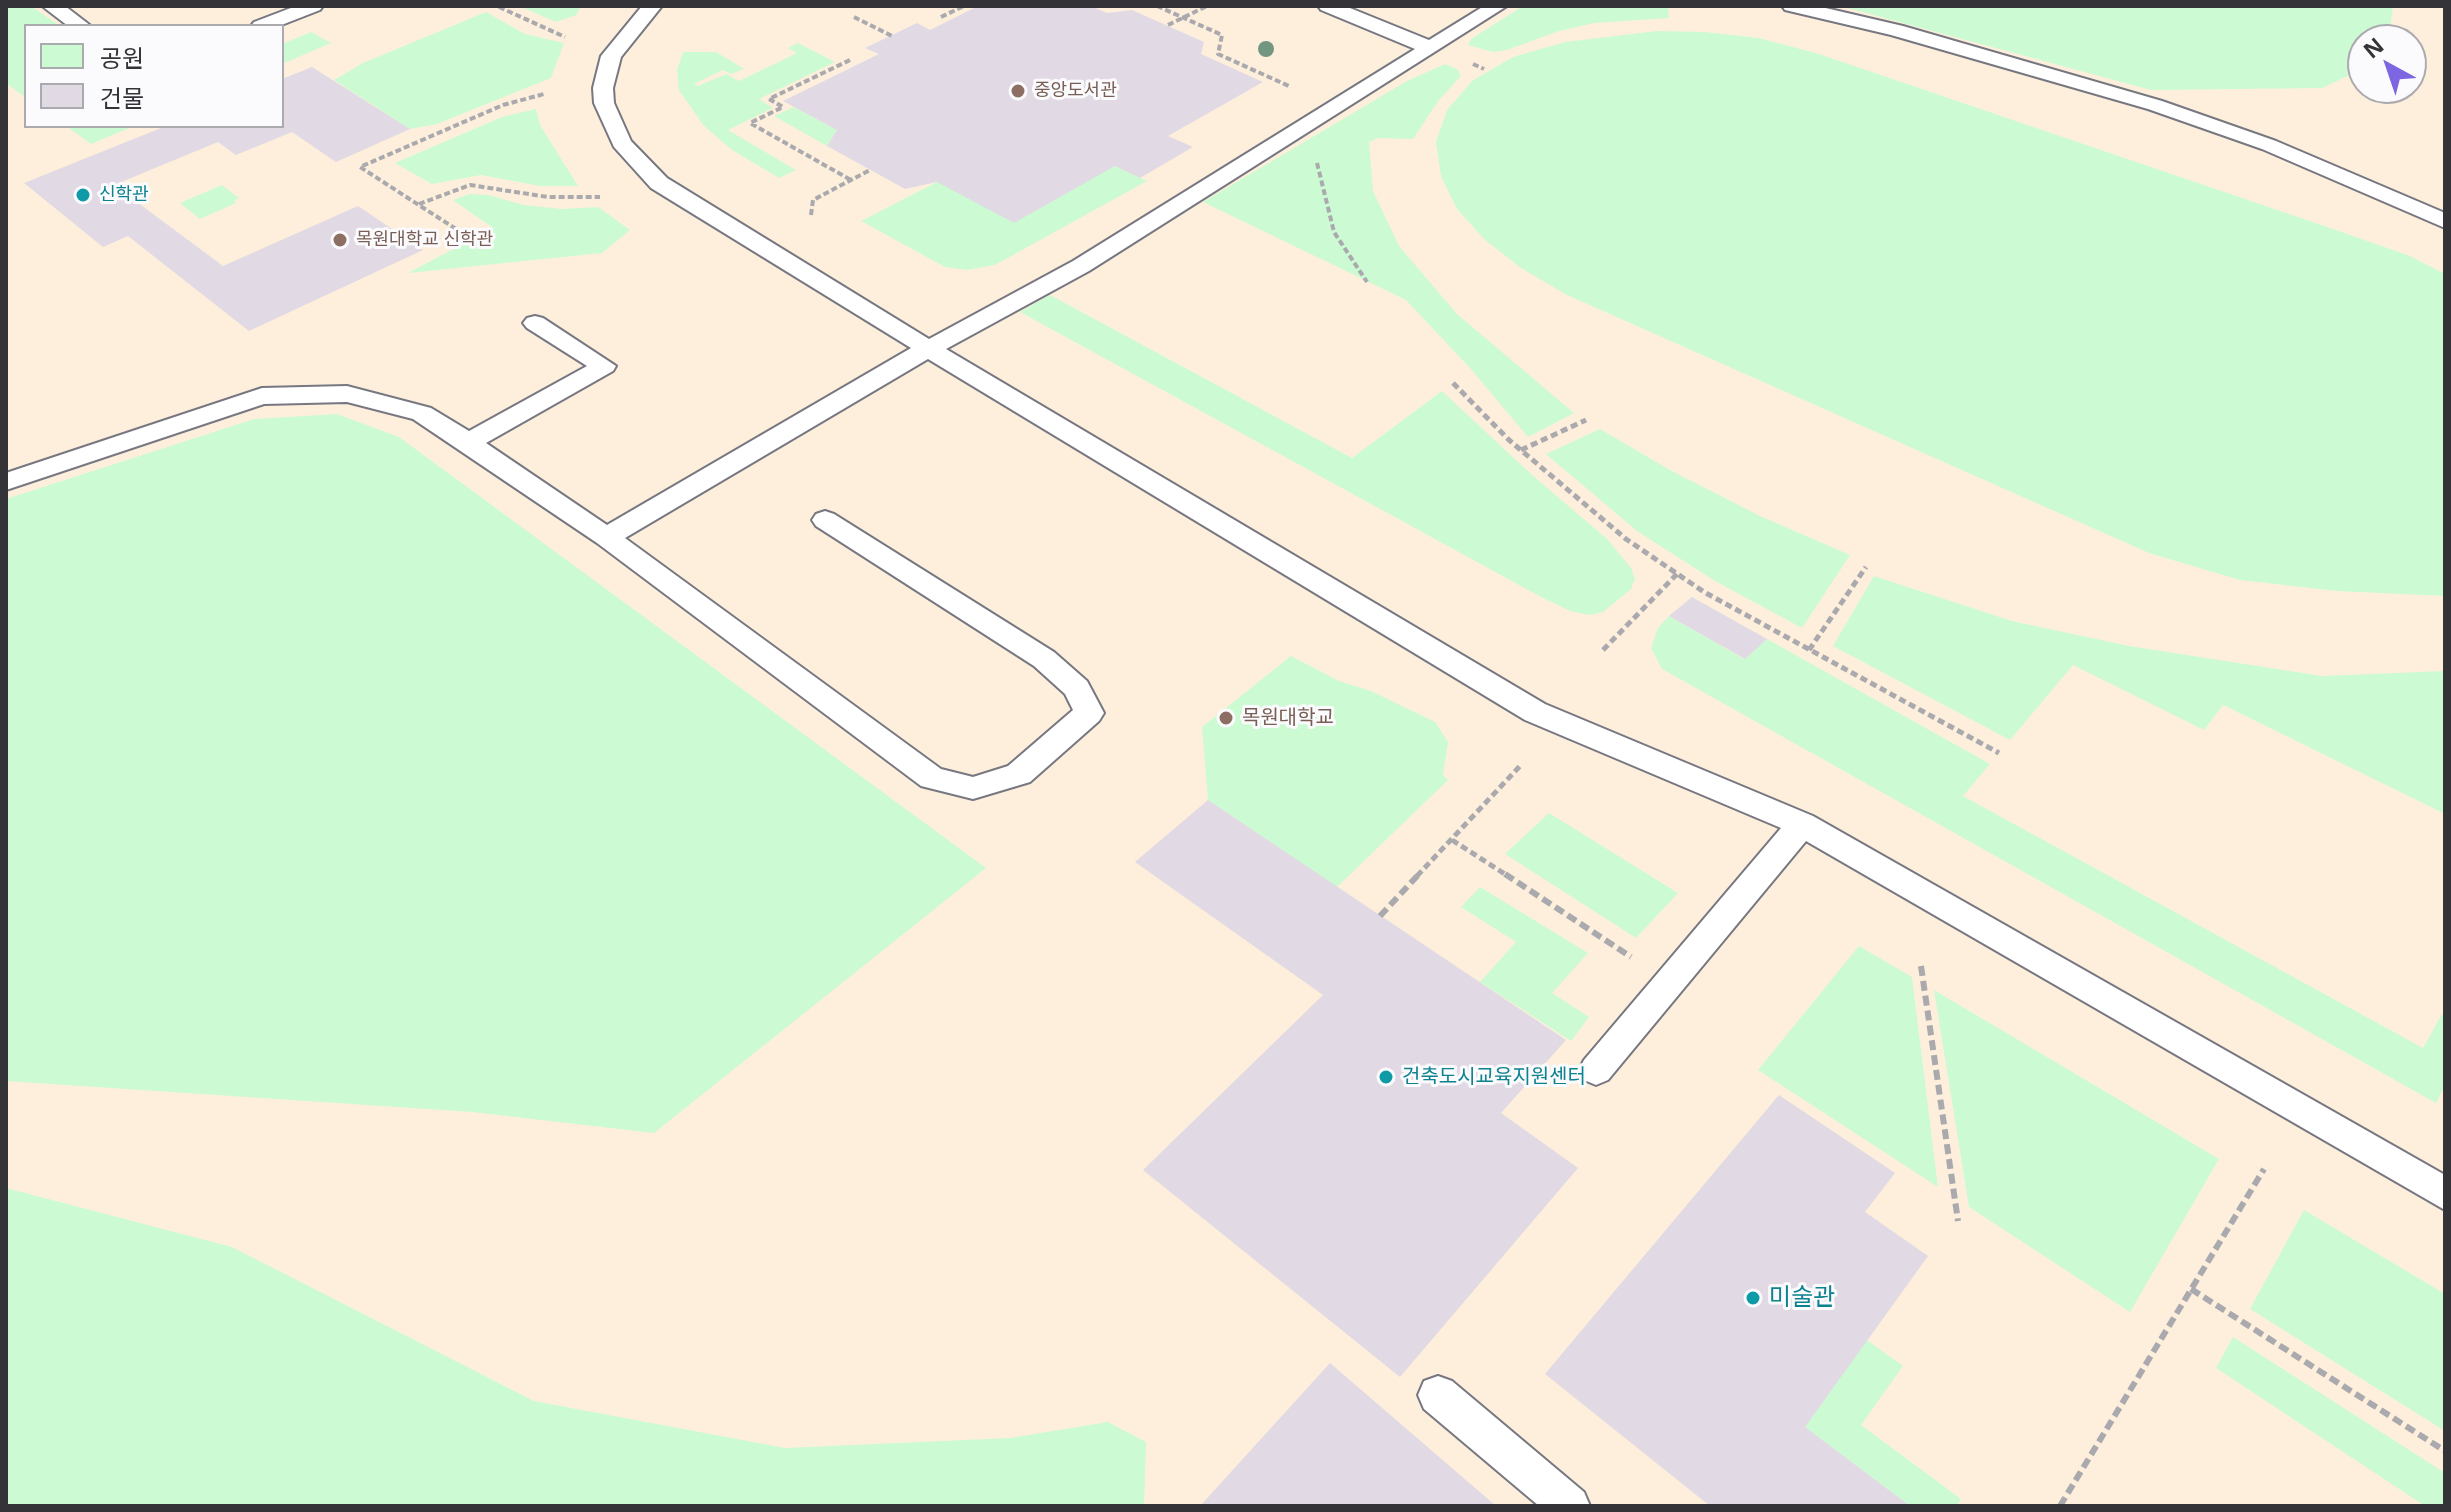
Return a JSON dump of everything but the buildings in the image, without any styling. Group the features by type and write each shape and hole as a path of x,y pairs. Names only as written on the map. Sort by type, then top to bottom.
{"lane":[{"path":"52,6 78,24"},
{"path":"266,24 313,6"},
{"path":"1328,6 1431,48"},
{"path":"606,537 928,348 1081,266 1497,6"},
{"path":"1792,6 1910,34 2155,105 2269,145 2445,221"},
{"path":"642,13 611,56 603,88 604,103 614,131 637,164 659,183 757,246 1535,712 1802,824 2441,1182"},
{"path":"468,442 604,366 535,323"},
{"path":"6,482 262,396 347,394 422,413 468,442 606,537 932,778 973,788 1019,774 1089,713 1077,688 1044,659 825,520"},
{"path":"1596,1070 1802,824"},
{"path":"1438,1395 1570,1506"}],"path":[{"path":"941,17 964,6"},
{"path":"1157,6 1222,35 1218,54 1280,83"},
{"path":"1168,25 1207,6"},
{"path":"499,7 565,37"},
{"path":"854,17 892,36"},
{"path":"850,60 769,99 783,107 750,123 851,180"},
{"path":"456,229 360,167 503,105 544,94"},
{"path":"1317,158 1324,201 1334,232 1367,282"},
{"path":"811,215 813,200 870,170"},
{"path":"418,204 454,188 477,184 548,197 600,197"},
{"path":"1453,383 1521,450 1626,539 1677,574 1999,753"},
{"path":"1521,450 1586,420"},
{"path":"1809,650 1866,567"},
{"path":"1603,650 1677,574"},
{"path":"1380,916 1520,766"},
{"path":"1452,840 1632,958"},
{"path":"1921,966 1958,1221"},
{"path":"2060,1506 2264,1169"},
{"path":"2191,1289 2445,1451"}],"shaded area":[{"name":"목원대학교","path":"6,6 2445,6 2445,1506 291,1506 6,1309"}],"green space":[{"path":"6,6 31,6 57,24 24,24 24,96 6,83"},
{"path":"519,6 581,6 576,15 556,22"},
{"path":"1523,6 1668,6 1669,18 1595,23 1493,52 1468,45 1471,39"},
{"path":"1840,6 2393,6 2391,24 2347,24 2347,76 2323,88 2151,90"},
{"path":"486,12 525,34 564,43 551,78 437,124 410,129 334,80 363,63"},
{"path":"1657,31 1759,38 1819,54 2410,256 2445,274 2445,596 2337,591 2240,580 2149,553 1567,295 1521,268 1484,239 1457,209 1441,176 1436,142 1447,110 1472,81 1513,57 1565,42"},
{"path":"311,32 331,43 284,63 284,43"},
{"path":"798,43 835,62 759,99 773,108 728,130 796,170 779,178 732,150 704,126 679,90 677,70 683,52 716,52 744,69 731,74 723,70 694,84 698,86 726,74 739,81 797,53 788,48"},
{"path":"1445,64 1457,69 1461,76 1439,100 1413,139 1378,138 1369,142 1373,191 1399,246 1457,314 1574,413 1528,437 1471,369 1406,300 1203,202 1407,81"},
{"path":"794,107 837,130 827,146 774,116"},
{"path":"536,109 540,125 578,186 540,186 481,175 432,184 395,163 502,117"},
{"path":"69,128 129,128 91,144"},
{"path":"1115,166 1147,181 995,265 967,270 945,267 861,221 937,182"},
{"path":"222,185 239,198 234,201 236,203 200,219 180,203"},
{"path":"469,194 562,209 598,207 630,230 602,253 408,273 493,228 453,200"},
{"path":"1050,295 1352,458 1442,391 1607,539 1631,568 1635,579 1631,589 1603,612 1589,615 1570,611 1541,597 1020,312"},
{"path":"337,414 399,437 986,868 654,1133 472,1112 6,1081 6,499 254,419"},
{"path":"1600,429 1670,470 1760,516 1850,555 1802,628 1715,581 1637,531 1546,454"},
{"path":"1874,576 2012,621 2129,646 2322,676 2445,671 2445,814 2223,705 2204,730 2073,665 2010,740 1833,646"},
{"path":"1669,616 1744,659 1767,639 1990,764 1963,796 2423,1048 2442,1014 2445,1016 2445,1086 2436,1103 1662,669 1651,648 1658,628"},
{"path":"1291,656 1339,681 1371,691 1435,722 1448,742 1443,775 1448,780 1337,887 1208,800 1202,727"},
{"path":"1549,813 1678,893 1636,938 1505,854"},
{"path":"1480,887 1588,953 1552,993 1589,1017 1571,1041 1480,982 1516,942 1461,907"},
{"path":"1859,946 1912,977 1938,1187 1758,1070"},
{"path":"1934,990 2219,1159 2130,1312 1969,1207"},
{"path":"6,1188 232,1247 534,1401 785,1448 1010,1438 1108,1422 1146,1442 1144,1506 6,1506"},
{"path":"2304,1210 2445,1294 2445,1431 2250,1309"},
{"path":"2233,1337 2445,1473 2445,1506 2425,1506 2216,1368"},
{"path":"1867,1340 1903,1366 1861,1425 1961,1499 1956,1506 1910,1506 1805,1427"}],"place":[{"name":"중앙도서관","path":"1018,91"},
{"name":"신학관","path":"83,195"},
{"name":"목원대학교 신학관","path":"340,240"},
{"name":"목원대학교","path":"1226,718"},
{"name":"건축도시교육지원센터","path":"1386,1077"},
{"name":"미술관","path":"1753,1298"}]}
